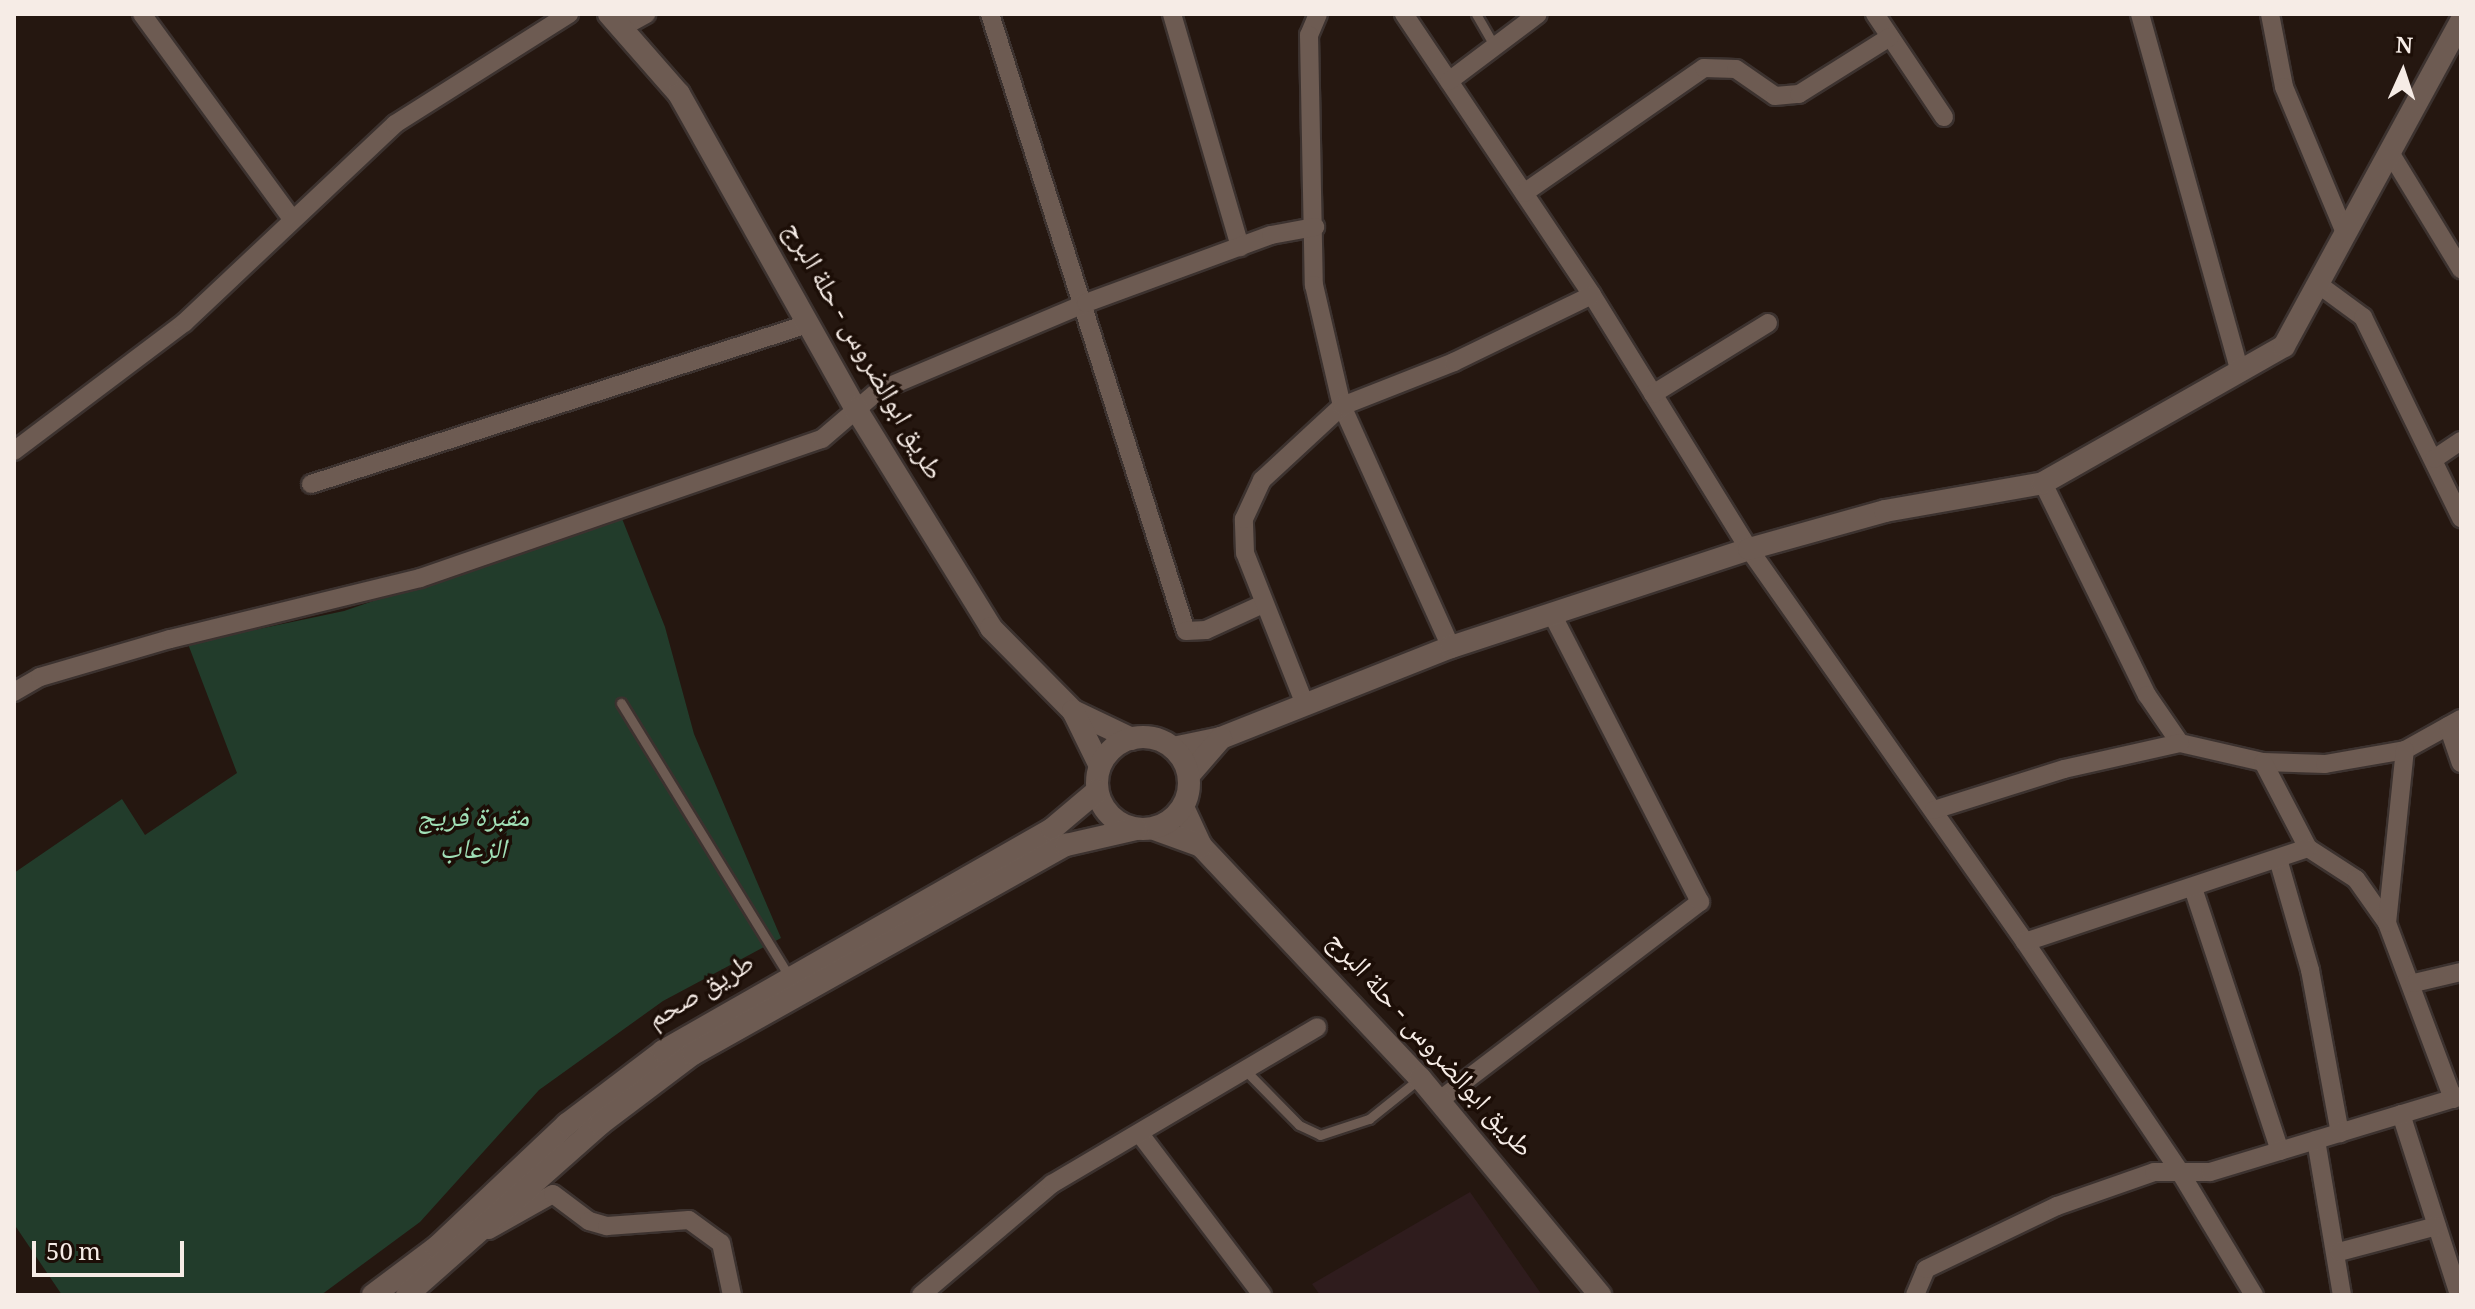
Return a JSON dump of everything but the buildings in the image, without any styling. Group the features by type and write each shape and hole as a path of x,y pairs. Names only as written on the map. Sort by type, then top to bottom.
{"main road":[{"name":"طريق ابوالضروس - حلة البرج","path":"615,21 679,94 856,409 991,628 1073,711 1100,766"},
{"path":"1221,738 1189,775 1183,807 1145,829 1111,816 1097,791 1100,766 1132,739 1173,748 1221,738 1304,702 1451,647 1749,549 1885,511 2043,483 2240,372 2284,346 2461,22"},
{"name":"طريق ابوالضروس - حلة البرج","path":"1073,711 1132,739"},
{"path":"1173,748 1189,775"},
{"name":"طريق صحم","path":"373,1295 437,1247 537,1150 631,1074 789,976 1052,829 1097,791"},
{"name":"طريق ابوالضروس - حلة البرج","path":"1183,807 1201,846 1440,1100 1600,1295"},
{"name":"طريق ابوالضروس - حلة البرج","path":"1145,829 1201,846"},
{"name":"طريق صحم","path":"407,1295 480,1235 600,1124 722,1036 1066,845 1145,829"}],"street":[{"path":"142,14 292,219"},
{"path":"14,451 184,323 395,124 569,14"},
{"path":"615,21 646,14"},
{"path":"990,14 1086,303 1186,631 1206,630 1263,604"},
{"path":"1172,14 1240,247"},
{"path":"1318,14 1309,35 1314,285 1342,406 1451,647"},
{"path":"1404,14 1592,295 1749,549 2025,942 2180,1172 2254,1295"},
{"path":"1449,81 1538,14"},
{"path":"1875,14 1944,117"},
{"path":"2140,14 2240,372"},
{"path":"2270,14 2284,87 2346,235"},
{"path":"1524,193 1704,68 1736,69 1775,96 1799,94 1890,37"},
{"path":"2391,154 2461,269"},
{"path":"14,692 40,677 170,639 420,578 822,439 878,391 1086,303 1240,247 1315,227"},
{"path":"2318,284 2363,317 2461,518"},
{"path":"1304,702 1245,553 1244,519 1262,480 1342,406 1454,362 1592,295"},
{"path":"1653,394 1768,323"},
{"path":"311,484 808,324"},
{"path":"2434,459 2461,441"},
{"path":"2043,483 2147,695 2180,743"},
{"path":"1440,1100 1700,902 1552,614"},
{"path":"1934,810 2092,761 2180,743 2263,762 2325,764 2405,750 2454,723 2461,763"},
{"path":"2387,923 2405,750"},
{"path":"1915,1295 1926,1269 2057,1206 2154,1172 2210,1172 2457,1097 2414,983 2387,923 2356,879 2308,848 2263,762"},
{"path":"2025,942 2308,848"},
{"path":"2278,859 2310,970 2340,1133"},
{"path":"2193,888 2280,1151"},
{"path":"2414,983 2461,972"},
{"path":"921,1295 1052,1184 1140,1134 1242,1066 1317,1027"},
{"path":"2401,1114 2459,1295"},
{"path":"1140,1134 1262,1295"},
{"path":"2316,1140 2339,1252 2342,1295"},
{"path":"480,1235 553,1194 589,1221 607,1226 689,1220 721,1243 732,1295"},
{"path":"2339,1252 2437,1226"}],"lane":[{"path":"1476,14 1495,47"},
{"path":"621,703 789,976"},
{"path":"1242,1066 1299,1125 1320,1135 1369,1119 1420,1078"}],"shaded area":[{"path":"1470,1192 1542,1295 1320,1295 1312,1284"}],"green space":[{"name":"مقبرة فريج الزعاب","path":"621,516 665,627 694,734 781,938 663,1001 539,1090 420,1222 321,1295 62,1295 14,1224 14,873 122,799 145,835 237,773 188,644 344,611"}]}
